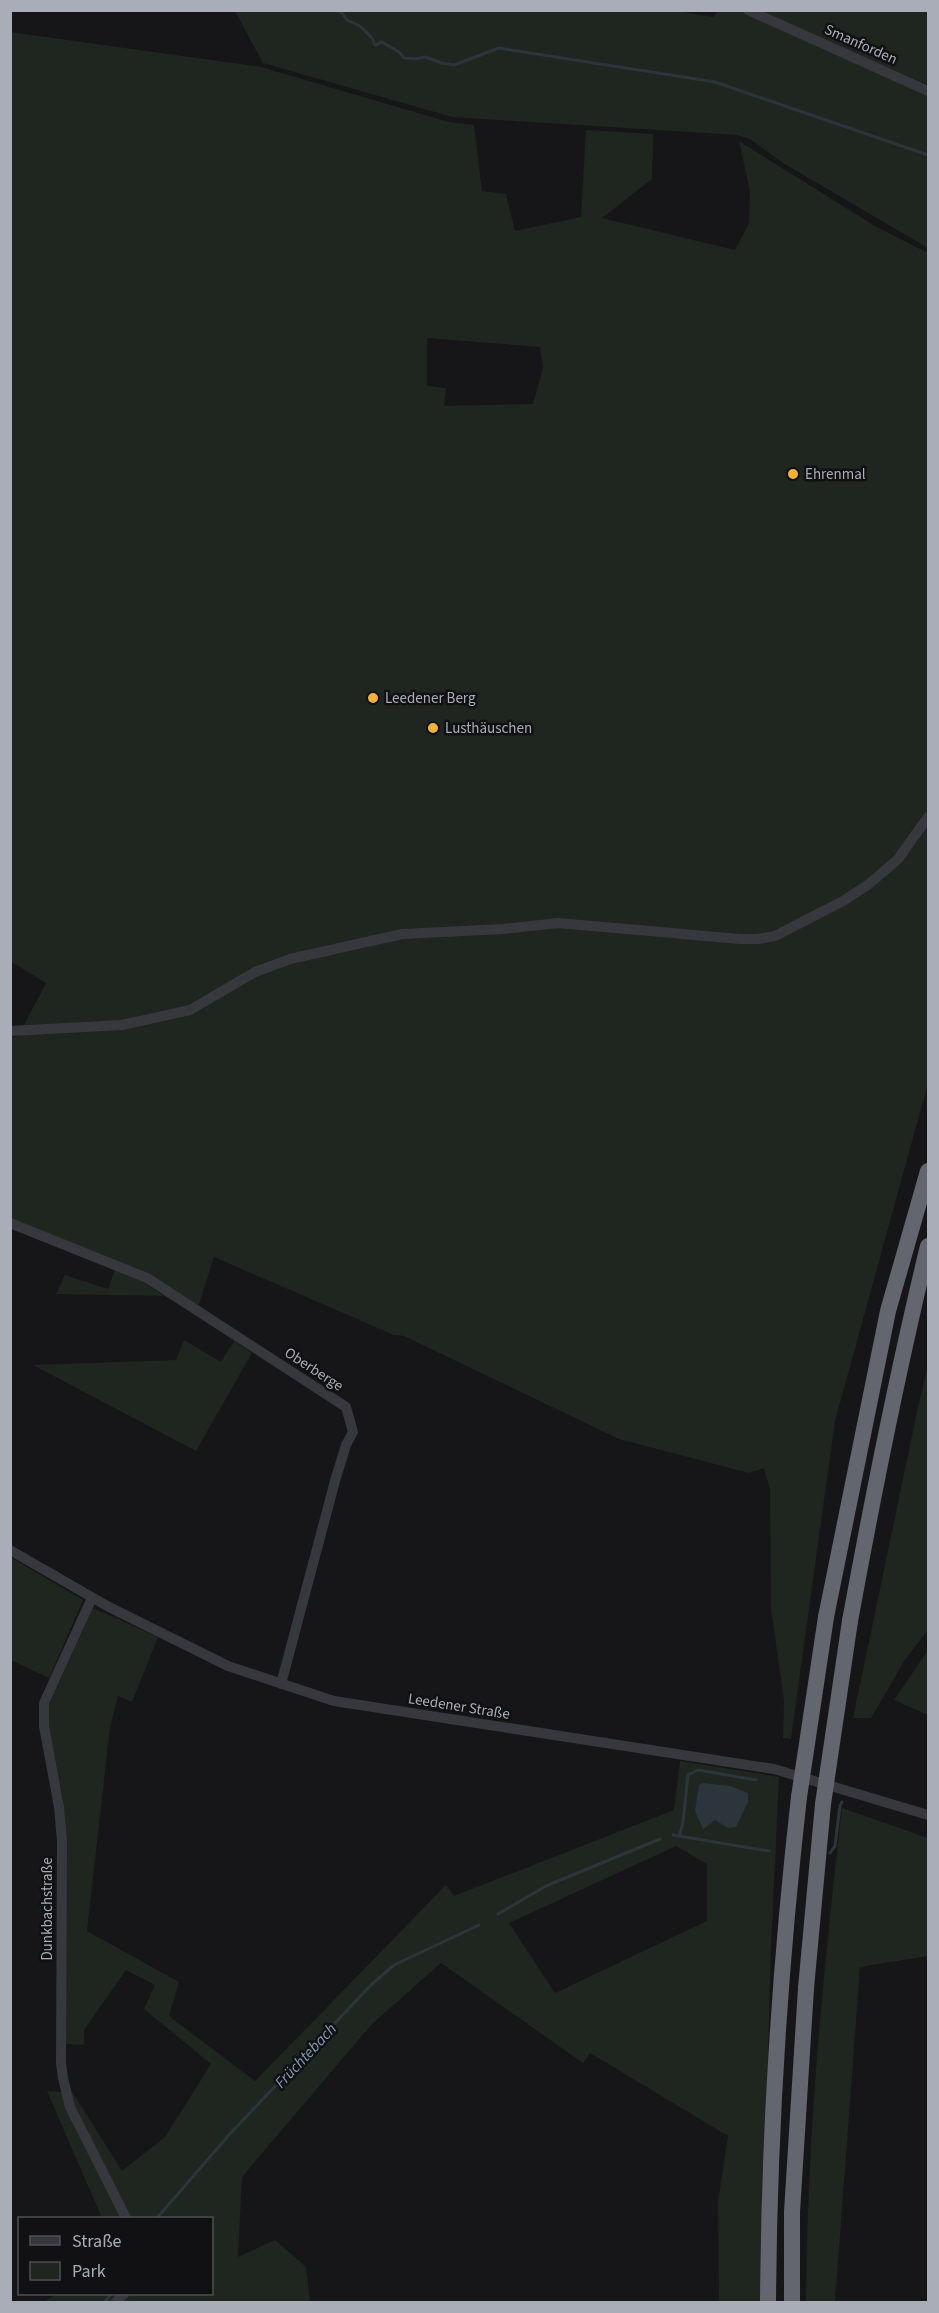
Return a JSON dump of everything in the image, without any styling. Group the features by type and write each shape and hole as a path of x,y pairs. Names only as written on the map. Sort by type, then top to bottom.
{"highway":[{"path":"768,2302 769,2176 781,1986 799,1797 826,1617 888,1311 928,1171"},
{"path":"792,2302 792,2212 806,1988 823,1804 850,1621 900,1360 928,1245"}],"street":[{"name":"Smanforden","path":"748,10 928,91"},
{"path":"15,1030 122,1025 190,1010 255,972 290,959 402,933 504,929 558,923 740,939 775,936 843,901 869,884 898,859 928,817"},
{"name":"Oberberge","path":"10,1223 147,1278 346,1407 353,1432 346,1445 335,1481 281,1684"},
{"name":"Leedener Straße","path":"10,1550 92,1598 228,1666 334,1701 774,1769 928,1815"},
{"name":"Dunkbachstraße","path":"92,1598 44,1703 44,1726 59,1807 62,1841 61,2063 70,2108 125,2217"}],"green space":[{"path":"672,10 713,17 718,11 743,11 928,93 928,248 783,163 750,139 737,135 452,117 263,63 235,11"},
{"path":"755,11 928,11 928,85"},
{"path":"10,32 261,67 449,122 474,125 482,191 506,194 515,231 581,217 586,130 653,134 652,179 602,218 735,250 749,223 750,192 739,141 875,226 928,253 928,1083 835,1421 791,1739 783,1738 784,1701 771,1608 770,1489 764,1468 749,1473 619,1439 404,1336 394,1335 214,1257 198,1307 11,1221 11,1037 18,1036 46,983 10,961","holes":["427,338 540,347 543,368 533,404 444,406 446,388 427,386"]},
{"path":"115,1270 145,1283 164,1296 56,1294 65,1275 108,1289"},
{"path":"184,1340 221,1362 234,1341 252,1353 196,1451 33,1365 176,1360"},
{"path":"928,1366 928,1630 904,1661 871,1718 853,1718 918,1407"},
{"path":"10,1557 83,1600 49,1678 11,1660"},
{"path":"93,1608 158,1637 132,1702 118,1696 110,1727 87,1931 179,1982 169,2016 255,2081 446,1885 454,1896 674,1810 680,1761 779,1777 771,1946 761,2302 719,2302 718,2202 728,2136 590,2053 583,2063 441,1963 371,2025 242,2177 238,2257 275,2240 306,2267 310,2302 43,2302 55,2295 213,2295 213,2217 102,2217 47,2091 73,2093 122,2171 165,2137 211,2064 144,2009 155,1985 126,1970 84,2030 84,2045 66,2044 66,1843 63,1799 48,1724 49,1705","holes":["676,1846 707,1864 707,1921 555,1993 509,1923"]},
{"path":"928,1650 928,1715 894,1700"},
{"path":"842,1808 928,1838 928,1956 860,1967 835,2302 806,2302 809,2178 817,2055"}],"shaded area":[{"path":"703,1783 730,1786 748,1793 748,1802 736,1827 728,1828 715,1820 703,1829 695,1811 699,1785"}],"waterway":[{"path":"337,10 347,20 360,26 372,38 375,45 382,42 399,52 404,58 425,57 454,65 499,48 715,82 928,155"},
{"path":"680,1834 688,1775 698,1770 756,1780"},
{"name":"Früchtebach","path":"830,1853 835,1846 842,1802"},
{"name":"Früchtebach","path":"673,1835 769,1851"},
{"name":"Früchtebach","path":"498,1914 546,1886 660,1839"},
{"name":"Früchtebach","path":"158,2217 228,2136 371,1985 394,1965 479,1925"},
{"name":"Früchtebach","path":"105,2302 110,2295"}],"place":[{"name":"Ehrenmal","path":"793,474"},
{"name":"Leedener Berg","path":"373,698"},
{"name":"Lusthäuschen","path":"433,728"}]}
